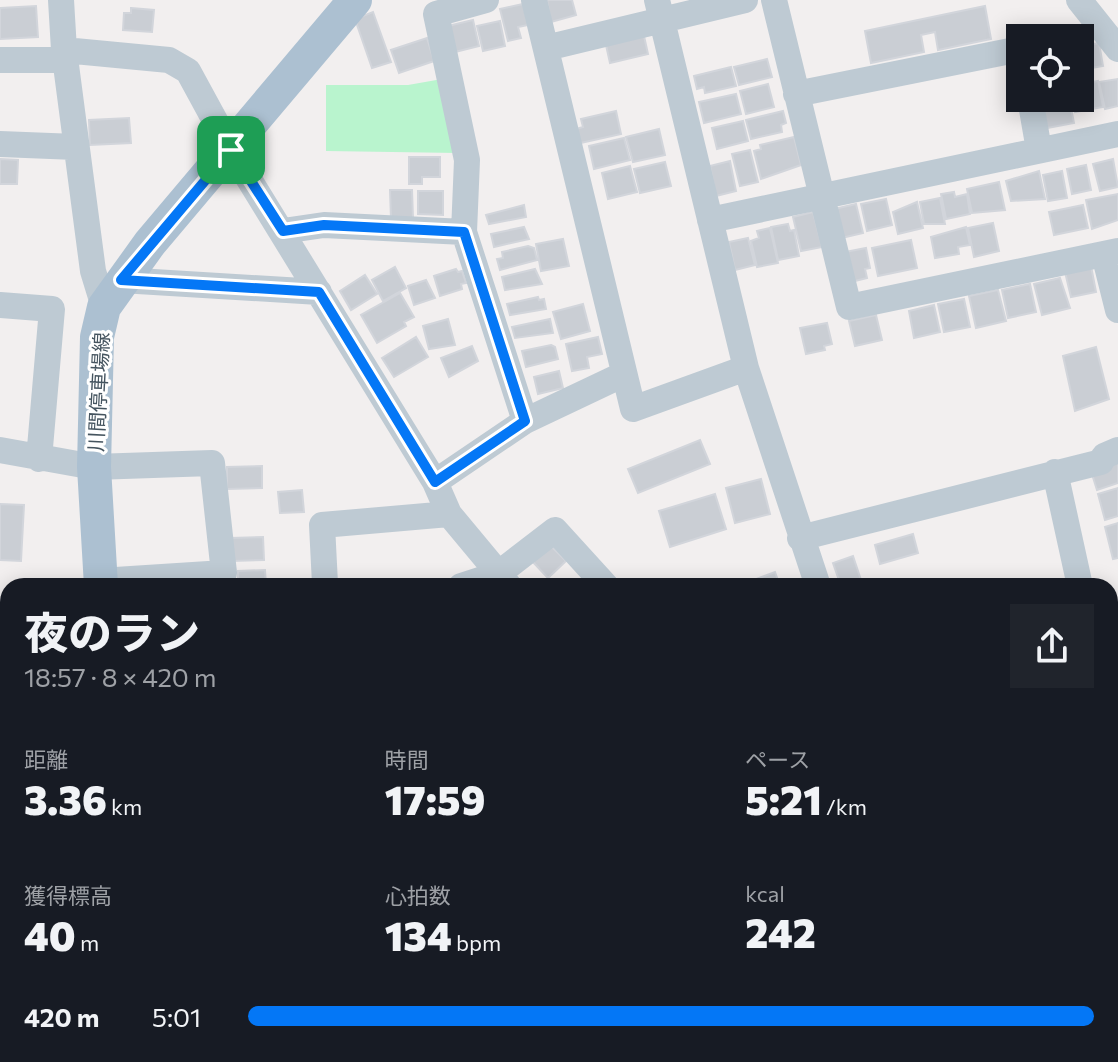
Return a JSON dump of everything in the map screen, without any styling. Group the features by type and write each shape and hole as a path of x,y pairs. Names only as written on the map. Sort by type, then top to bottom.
{"main road":[{"name":"川間停車場線","path":"101,578 94,467 97,337 112,294 355,0"}],"street":[{"path":"61,0 64,55 93,271 112,294 319,292"},
{"path":"486,0 436,14 467,160 464,232 525,421"},
{"path":"534,0 622,375 633,409 746,368"},
{"path":"546,48 660,10 745,0"},
{"path":"774,0 849,307 1111,252 1118,310"},
{"path":"1079,0 1115,40"},
{"path":"660,10 746,368 815,578"},
{"path":"796,94 1006,52"},
{"path":"0,60 64,55 169,60 188,71 231,150 435,482 449,514 502,578"},
{"path":"1032,112 1039,150"},
{"path":"710,220 1118,134"},
{"path":"0,144 76,147"},
{"path":"283,231 324,225 464,232"},
{"path":"0,305 52,309 39,459"},
{"path":"435,482 525,421 622,375"},
{"path":"0,450 94,467 212,463 224,573 168,578"},
{"path":"800,538 1101,462 1104,456 1118,450"},
{"path":"1055,472 1078,578"},
{"path":"325,578 322,525 449,514"},
{"path":"506,578 555,530 599,578"}],"green space":[{"path":"442,79 458,153 326,151 326,85 408,85"}],"building":[{"path":"547,0 572,0 576,15 551,22"},
{"path":"523,4 528,25 518,27 521,38 508,41 500,9"},
{"path":"36,6 38,37 0,39 0,8"},
{"path":"985,6 991,39 938,50 935,32 921,35 924,52 871,63 865,31"},
{"path":"131,8 154,10 152,32 123,30 124,13 131,13"},
{"path":"373,12 391,62 372,68 355,19"},
{"path":"473,20 479,46 455,52 448,26"},
{"path":"500,21 505,46 483,51 477,26"},
{"path":"644,36 648,54 610,63 606,45"},
{"path":"427,38 434,61 399,73 391,50"},
{"path":"1099,43 1103,66 1094,68 1094,44"},
{"path":"767,59 772,77 739,85 734,67"},
{"path":"731,67 736,86 705,93 704,87 697,89 694,76"},
{"path":"1118,79 1118,106 1105,109 1099,82"},
{"path":"1098,81 1103,107 1094,109 1094,82"},
{"path":"768,84 774,107 746,114 740,91"},
{"path":"736,94 741,114 704,123 699,102"},
{"path":"616,111 621,134 576,144 573,130 583,127 581,119"},
{"path":"783,111 786,123 781,125 782,132 751,139 746,120"},
{"path":"1044,112 1072,112 1074,123 1047,128"},
{"path":"129,118 131,143 90,145 89,120"},
{"path":"743,121 748,141 717,149 712,128"},
{"path":"659,129 665,155 633,162 626,137"},
{"path":"794,137 801,165 761,179 754,151 761,149 760,145"},
{"path":"624,138 630,160 594,169 589,146"},
{"path":"750,150 758,182 740,186 732,154"},
{"path":"409,157 440,157 440,177 422,177 422,184 409,184"},
{"path":"0,159 18,160 17,184 0,184"},
{"path":"1113,159 1118,187 1100,191 1093,164"},
{"path":"730,161 736,191 716,196 710,166"},
{"path":"665,162 671,186 640,193 634,169"},
{"path":"1086,165 1091,190 1072,194 1067,169"},
{"path":"630,166 637,192 608,199 602,173"},
{"path":"1039,171 1045,199 1011,201 1006,181"},
{"path":"1062,171 1067,198 1048,201 1043,175"},
{"path":"999,182 1005,210 972,213 967,189"},
{"path":"390,190 412,190 413,218 391,219"},
{"path":"418,191 443,191 443,215 418,214"},
{"path":"954,192 955,197 967,194 970,214 946,219 941,194"},
{"path":"1118,194 1118,220 1092,229 1086,200"},
{"path":"940,198 945,224 924,224 920,202"},
{"path":"886,199 892,225 867,231 861,204"},
{"path":"917,202 923,228 898,234 893,212"},
{"path":"856,204 863,233 837,239 830,210"},
{"path":"524,205 526,217 489,224 486,215"},
{"path":"1083,205 1088,228 1054,235 1049,212"},
{"path":"813,212 822,247 801,251 793,217"},
{"path":"993,223 999,251 974,257 968,228"},
{"path":"788,224 790,231 794,230 799,256 778,260 771,227"},
{"path":"524,227 529,239 494,247 491,234"},
{"path":"966,227 970,245 958,247 959,254 935,258 931,237"},
{"path":"770,228 778,263 757,267 751,241 759,238 757,231"},
{"path":"748,238 755,265 735,270 729,242"},
{"path":"563,239 569,266 541,271 536,244"},
{"path":"911,240 917,268 878,276 872,248"},
{"path":"528,246 534,248 537,260 500,270 497,259 503,258 502,252"},
{"path":"866,248 870,268 865,269 867,278 851,282 845,252"},
{"path":"1091,266 1096,292 1071,297 1065,272"},
{"path":"395,267 406,288 383,301 372,280"},
{"path":"456,269 462,271 466,283 461,284 462,289 440,296 434,276"},
{"path":"535,269 542,284 505,290 502,277"},
{"path":"365,275 377,294 351,310 340,291"},
{"path":"1060,278 1070,308 1042,315 1034,284"},
{"path":"426,280 435,298 414,305 408,286"},
{"path":"1030,284 1036,312 1008,318 1002,290"},
{"path":"998,290 1006,321 976,328 969,296"},
{"path":"400,293 414,317 404,322 406,326 377,343 361,315"},
{"path":"538,297 539,300 544,299 546,309 510,315 507,304"},
{"path":"964,299 970,327 944,332 938,304"},
{"path":"583,304 590,331 561,339 553,312"},
{"path":"934,305 940,332 914,338 909,311"},
{"path":"876,315 882,340 855,346 849,321"},
{"path":"448,319 455,345 429,349 423,326"},
{"path":"550,319 553,333 515,338 512,327"},
{"path":"827,323 832,344 824,346 825,350 806,354 800,328"},
{"path":"416,337 428,357 394,377 382,358"},
{"path":"598,337 602,354 587,357 589,368 572,371 566,344"},
{"path":"551,345 555,347 558,359 526,367 522,351"},
{"path":"472,346 478,361 449,377 441,358"},
{"path":"1096,347 1109,399 1075,411 1063,356"},
{"path":"559,371 563,388 538,394 534,377"},
{"path":"700,440 710,464 638,493 628,469"},
{"path":"1118,456 1118,483 1097,490 1091,471"},
{"path":"262,466 262,488 227,489 227,467"},
{"path":"761,479 770,514 735,523 726,488"},
{"path":"1118,488 1118,516 1105,520 1098,494"},
{"path":"302,490 304,512 280,513 278,492"},
{"path":"715,494 726,529 670,547 659,511"},
{"path":"0,504 24,505 21,561 0,560"},
{"path":"1118,523 1118,558 1113,559 1105,527"},
{"path":"913,534 918,553 880,564 875,545"},
{"path":"263,537 264,560 232,561 231,538"},
{"path":"548,543 566,561 548,578 531,560"},
{"path":"853,556 860,578 838,578 833,563"},
{"path":"265,570 266,578 238,578 238,571"},
{"path":"775,572 777,578 759,578"}],"route":[{"path":"231,150 283,231 324,225 464,232 525,421 435,482 319,292 121,280 231,150"}]}
